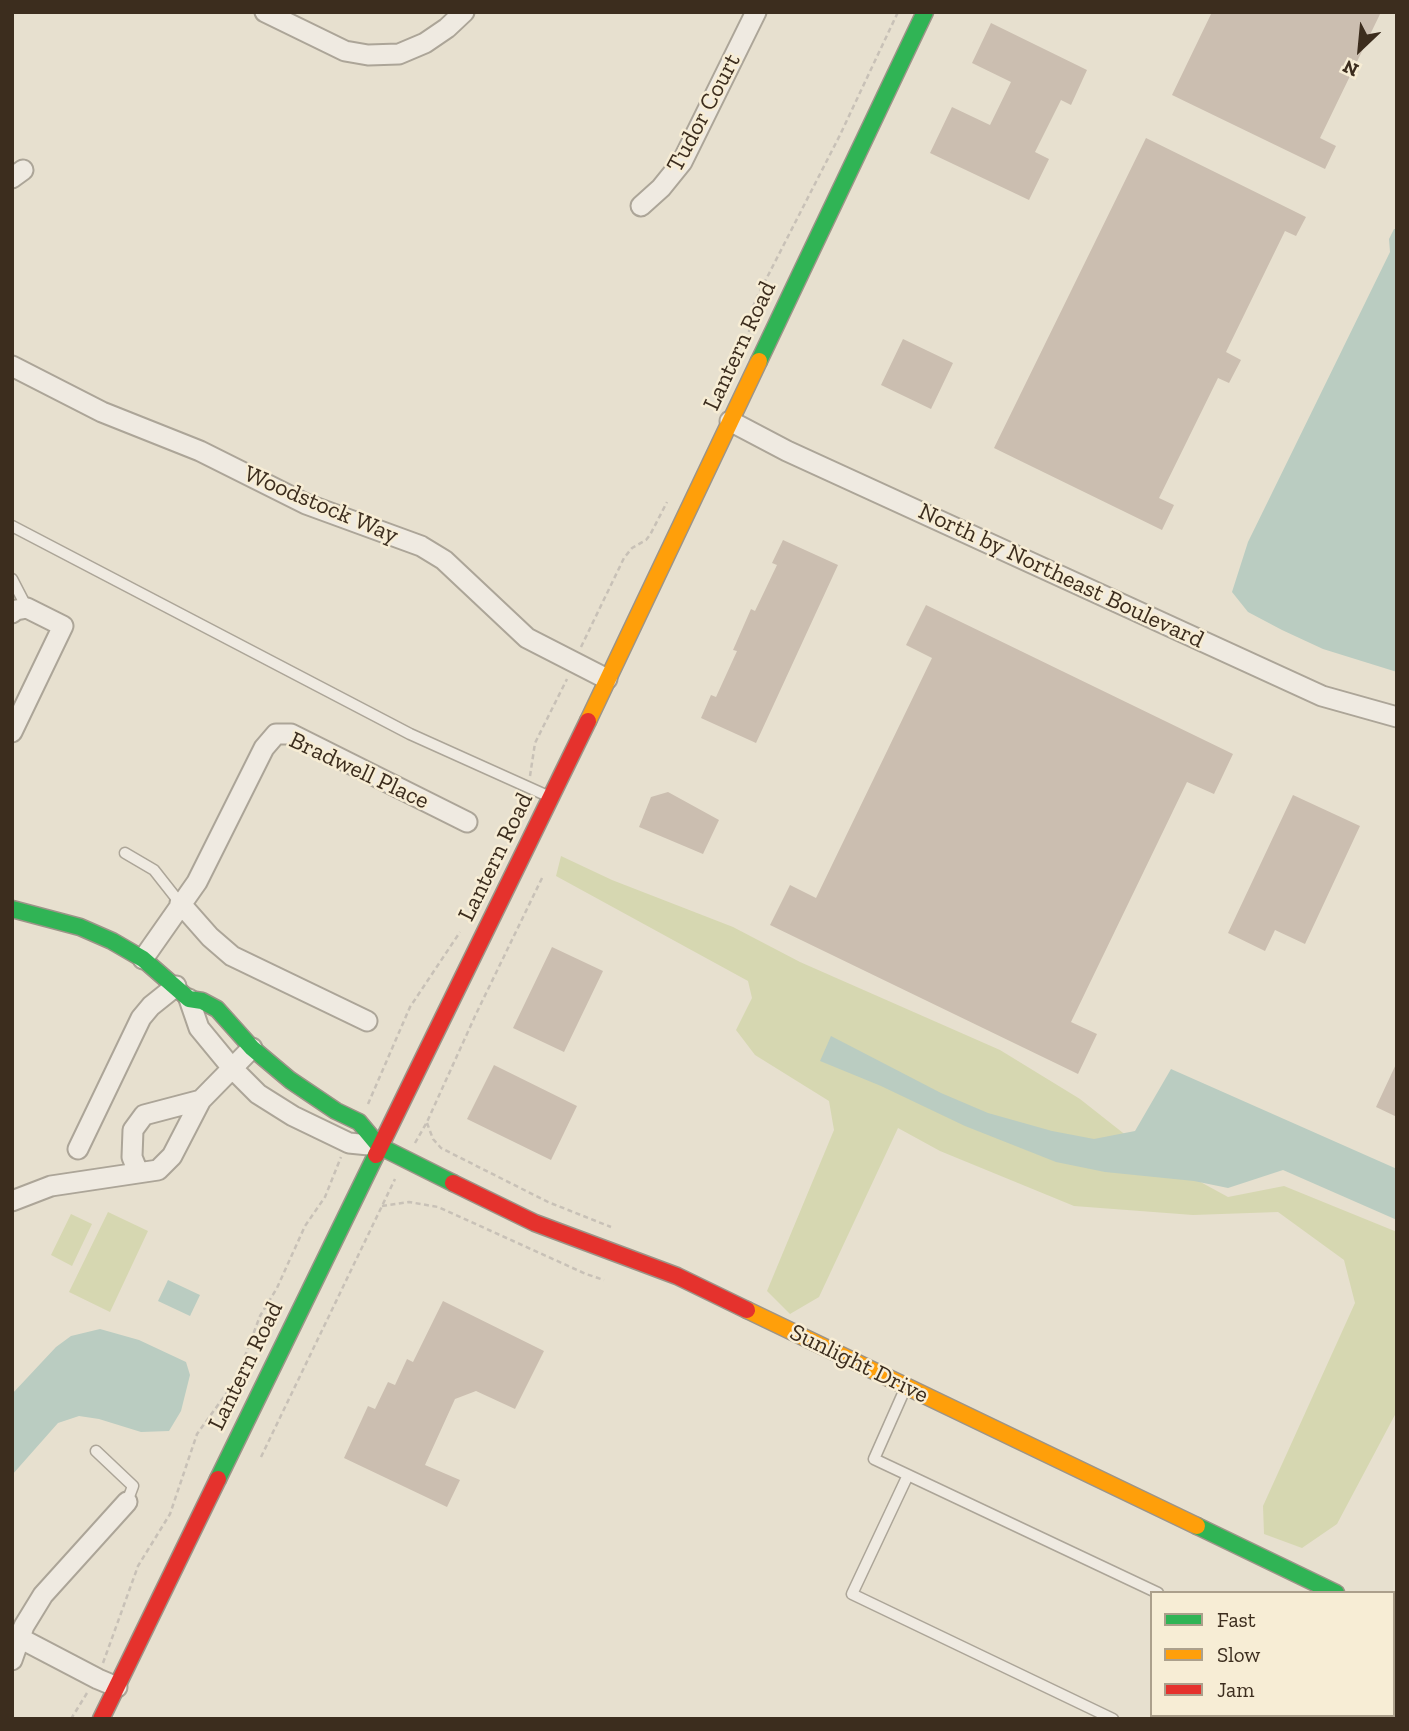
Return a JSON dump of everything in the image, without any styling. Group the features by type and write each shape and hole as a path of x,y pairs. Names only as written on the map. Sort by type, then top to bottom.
{"street":[{"path":"265,12 345,51 368,55 399,54 425,43 464,12"},
{"name":"Tudor Court","path":"641,206 661,188 682,162 757,12"},
{"name":"Lantern Road","path":"102,1719 607,679 925,12"},
{"name":"Woodstock Way","path":"12,366 102,412 200,451 306,504 421,546 444,560 527,638 607,679"},
{"name":"North by Northeast Boulevard","path":"730,421 787,451 1322,696 1397,717"},
{"path":"12,732 63,626 20,611"},
{"name":"Bradwell Place","path":"142,959 197,882 264,748 276,734 290,734 467,822"},
{"path":"180,903 210,937 232,956 367,1021"},
{"path":"12,909 80,927 112,941 142,959 182,993 217,1009 252,1048 313,1097 359,1122 379,1146"},
{"path":"182,993 199,1028 258,1094 273,1105 349,1143 379,1146"},
{"path":"78,1149 141,1018 151,1006 182,993"},
{"path":"12,1201 51,1186 158,1170 172,1156 201,1100 252,1048"},
{"path":"138,1172 132,1157 133,1130 144,1115 201,1100"},
{"name":"Sunlight Drive","path":"379,1146 535,1223 677,1276 1315,1588"},
{"path":"12,1660 16,1636 43,1595 127,1502"},
{"path":"16,1636 98,1679 117,1686"}],"lane":[{"path":"12,526 410,734 550,797"},
{"path":"12,579 20,611"},
{"path":"125,853 155,870 180,903"},
{"path":"906,1387 874,1459 1153,1591"},
{"path":"96,1451 133,1486 127,1502"},
{"path":"908,1475 852,1594 1113,1719"}],"path":[{"path":"747,339 757,297 898,12"},
{"path":"530,788 532,751 544,721 624,558 632,548 650,535 670,496"},
{"path":"359,1122 404,1017 462,928"},
{"path":"427,1122 429,1132 441,1148 548,1202 610,1227"},
{"path":"71,1719 79,1703 98,1679 138,1566 170,1514 197,1434 236,1380 260,1316 277,1288 305,1226 325,1196 349,1143"},
{"path":"382,1206 409,1202 438,1207 604,1280"}],"green space":[{"path":"561,856 612,880 733,927 800,962 1000,1050 1080,1099 1151,1155 1228,1197 1284,1186 1397,1232 1397,1411 1337,1524 1302,1548 1264,1534 1263,1506 1355,1303 1344,1260 1278,1212 1193,1215 1074,1206 940,1151 898,1128 819,1297 790,1314 767,1291 834,1130 829,1101 755,1055 736,1030 752,998 748,981 556,876"},
{"path":"108,1212 148,1231 110,1312 69,1292"},
{"path":"71,1214 92,1224 72,1266 51,1255"}],"shaded area":[{"path":"1394,229 1397,229 1397,672 1323,649 1282,630 1248,612 1232,592 1248,542 1390,252 1389,239"},
{"path":"831,1036 941,1093 988,1113 1052,1131 1094,1139 1135,1131 1171,1069 1397,1169 1397,1220 1283,1170 1228,1188 1194,1181 1105,1172 1056,1162 965,1126 881,1086 820,1061"},
{"path":"168,1280 200,1295 190,1316 158,1301"},
{"path":"100,1329 139,1340 186,1362 190,1375 181,1411 169,1431 141,1432 79,1416 58,1423 12,1475 12,1394 56,1347 71,1336"}],"building":[{"path":"1212,12 1381,12 1320,138 1336,146 1325,169 1172,95"},
{"path":"991,23 1087,70 1071,105 1061,100 1035,152 1049,159 1029,200 930,153 952,107 990,125 1011,82 972,63"},
{"path":"1146,138 1306,217 1296,236 1285,231 1226,352 1241,360 1229,383 1218,378 1159,498 1174,505 1162,530 994,448"},
{"path":"903,339 953,363 931,409 881,385"},
{"path":"783,540 838,565 756,743 701,718 711,695 716,697 737,651 733,650 751,609 755,611 777,565 772,563"},
{"path":"926,605 1233,754 1214,794 1187,782 1071,1022 1097,1034 1078,1074 770,925 790,885 816,898 932,658 906,645"},
{"path":"668,792 719,820 703,854 639,827 651,797"},
{"path":"1293,795 1360,826 1305,944 1275,930 1265,951 1228,933"},
{"path":"552,947 603,971 564,1052 513,1028"},
{"path":"1397,1062 1397,1117 1376,1107"},
{"path":"494,1065 577,1106 551,1160 467,1119"},
{"path":"443,1301 544,1351 515,1409 476,1391 455,1399 425,1465 460,1480 447,1507 344,1458 368,1406 375,1409 388,1382 395,1385 407,1359 413,1362"}],"traffic: fast":[{"path":"759,361 925,12"},
{"path":"12,909 80,927 143,959 189,999 202,1001 217,1009 252,1048 290,1080 336,1111 359,1122 379,1146 453,1183"},
{"path":"218,1479 376,1155"},
{"path":"1197,1526 1332,1591"}],"traffic: slow":[{"path":"588,721 759,361"},
{"path":"747,1310 1197,1526"}],"traffic: jam":[{"path":"376,1155 588,721"},
{"path":"453,1183 535,1223 677,1276 747,1310"},
{"path":"101,1719 218,1479"}]}
